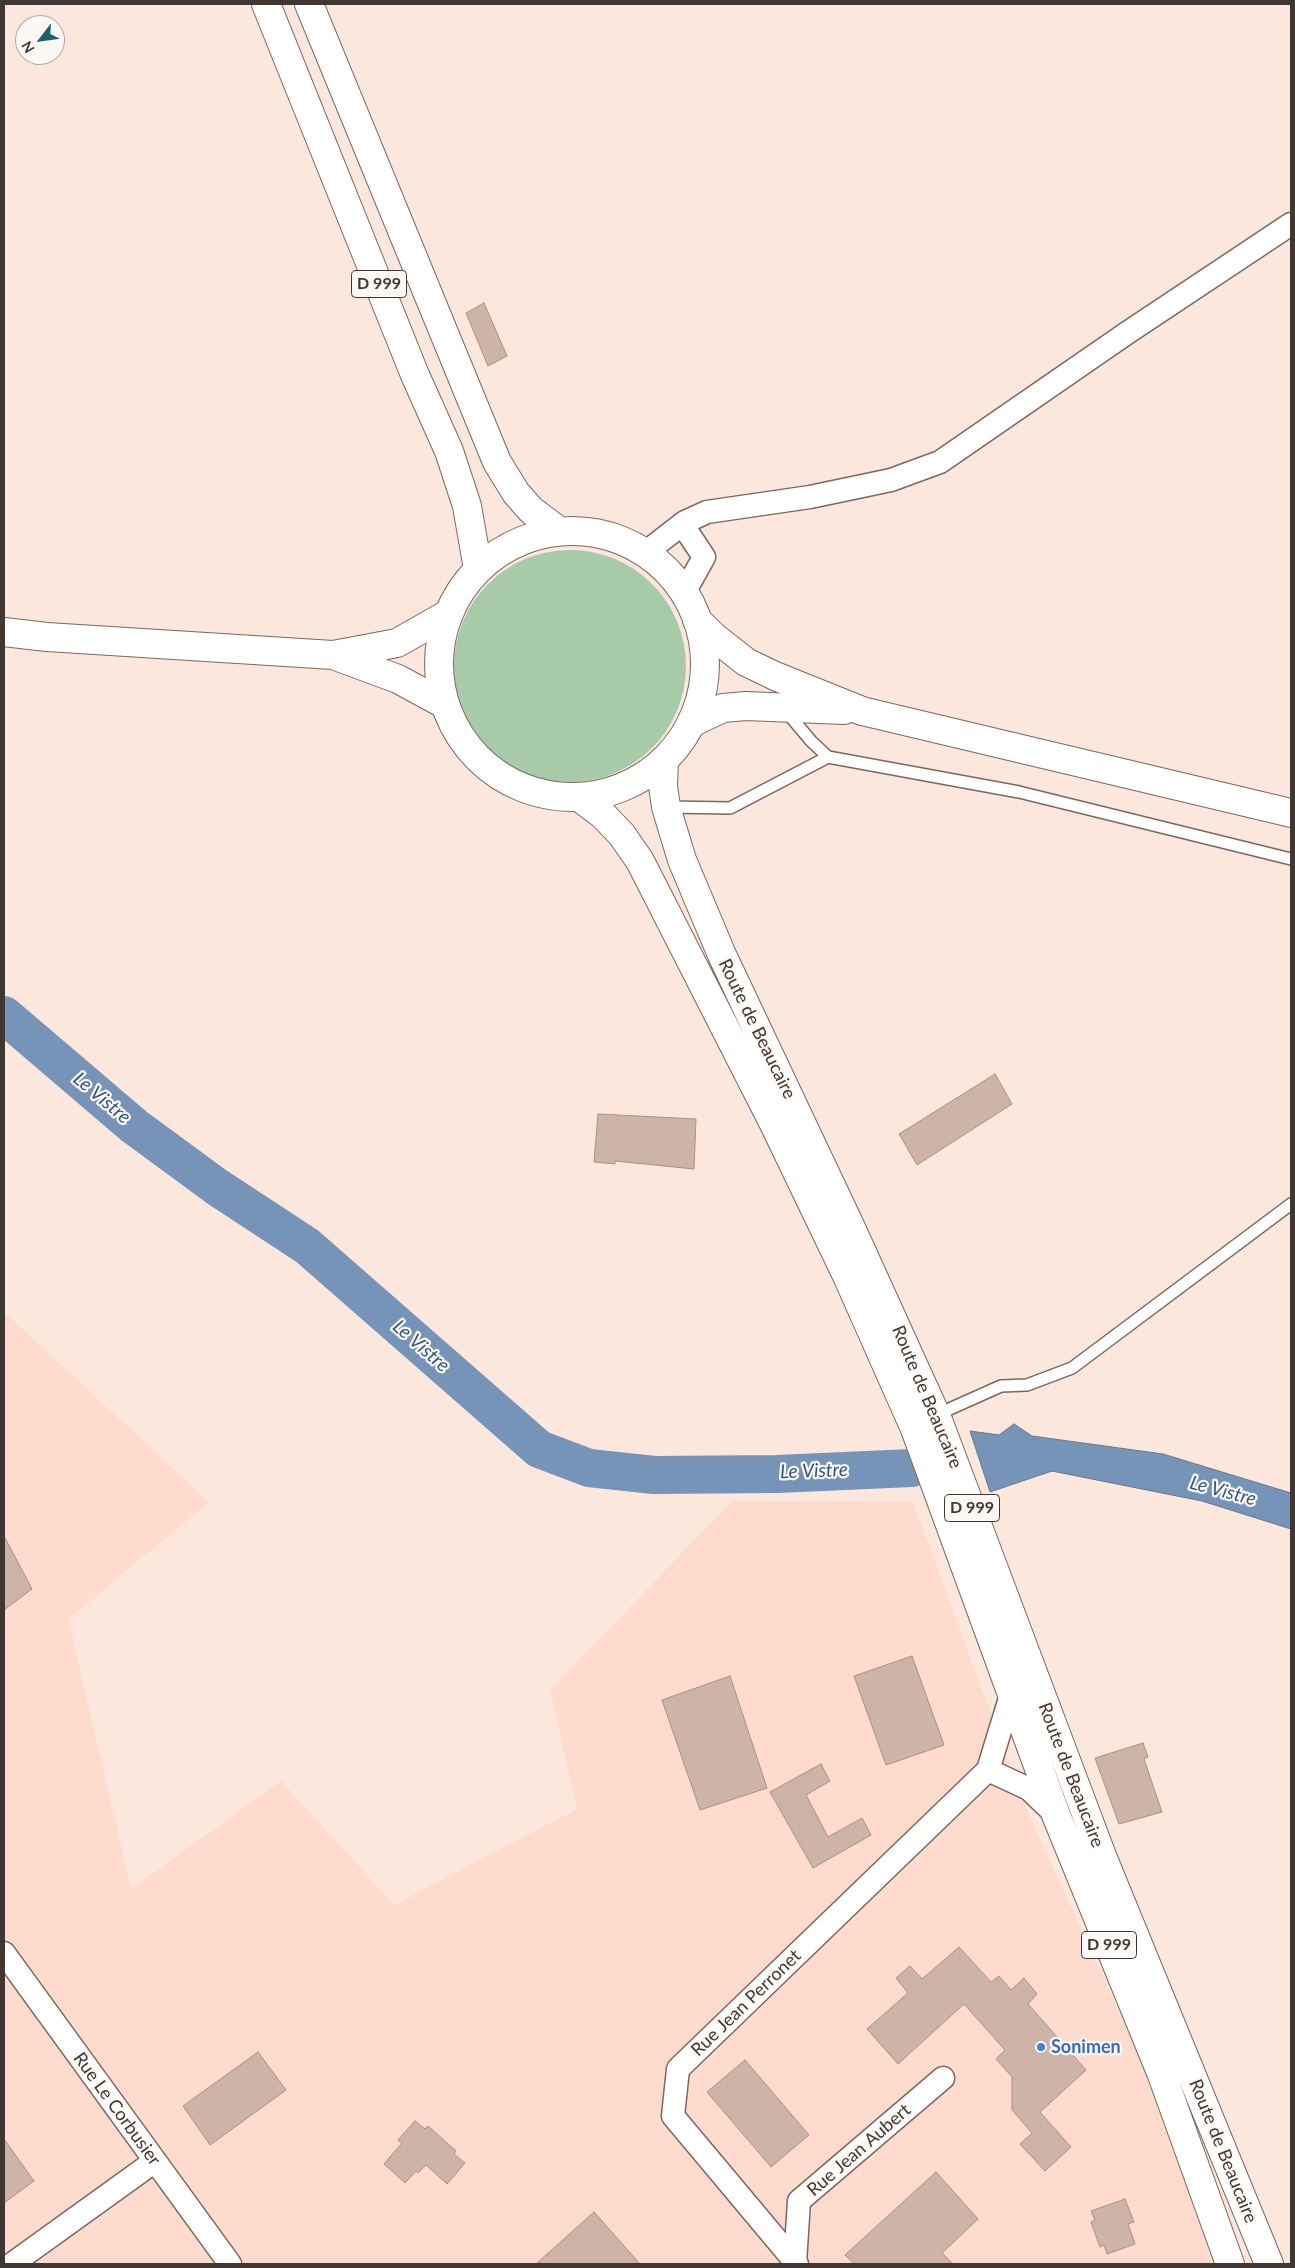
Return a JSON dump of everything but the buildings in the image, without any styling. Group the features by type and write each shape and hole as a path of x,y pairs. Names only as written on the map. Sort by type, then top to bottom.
{"main road":[{"name":"D 999","path":"266,4 415,375 449,452 467,506 478,569"},
{"name":"D 999","path":"309,4 497,462 526,504 559,531"},
{"path":"586,530 610,536 645,553 666,571 684,593 698,620 703,644 705,669 701,692 691,723 676,747 664,760 631,784 602,794 579,797 548,795 497,774 461,738 444,704 438,659 448,614 478,569 516,542 559,531 586,530"},
{"path":"4,632 47,637 333,654 397,643 448,614"},
{"path":"698,620 713,636 746,662 774,676 862,711 1291,813"},
{"path":"333,654 398,679 444,704"},
{"path":"691,723 723,708 746,706 862,711"},
{"name":"Route de Beaucaire","path":"664,760 663,786 666,807 682,860 722,955 852,1230 936,1415 1102,1856 1269,2264"},
{"name":"Route de Beaucaire","path":"579,797 603,815 622,835 640,861 816,1208 915,1430 1056,1815 1162,2075 1230,2264"}],"street":[{"path":"645,553 682,524 707,512 828,494 891,480 940,462 1127,333 1291,224"},
{"path":"682,524 704,557 684,593"},
{"name":"Rue Jean Perronet","path":"796,2263 673,2116 678,2069 988,1770 1011,1695"},
{"path":"988,1770 1029,1790 1056,1815"},
{"name":"Rue Le Corbusier","path":"4,1953 230,2264"},
{"name":"Rue Jean Aubert","path":"796,2263 799,2201 943,2078"},
{"path":"12,2264 155,2161"}],"lane":[{"path":"784,708 828,757 1019,792 1291,859"},
{"path":"666,807 730,808 828,757"},
{"path":"936,1415 1001,1386 1027,1384 1072,1368 1291,1204"}],"shaded area":[{"path":"4,1312 209,1502 68,1619 131,1889 281,1781 394,1905 577,1809 550,1690 732,1501 913,1502 1025,1806 1234,2264 4,2264"}],"green space":[{"path":"570,550 593,552 614,559 625,564 652,584 672,611 677,622 684,643 686,666 684,689 677,710 672,721 652,748 625,768 614,773 593,780 570,782 547,780 526,773 515,768 488,748 468,721 463,710 456,689 454,666 456,643 463,622 468,611 488,584 515,564 526,559 547,552"}],"water":[{"path":"1014,1424 1032,1436 1163,1454 1291,1493 1291,1529 1202,1501 1052,1471 990,1492 970,1431 999,1435"}],"waterway":[{"name":"Le Vistre","path":"4,1015 134,1126 217,1187 307,1246 539,1449 589,1468 654,1475 777,1474 912,1468"}],"place":[{"name":"Sonimen","path":"1041,2047"}]}
